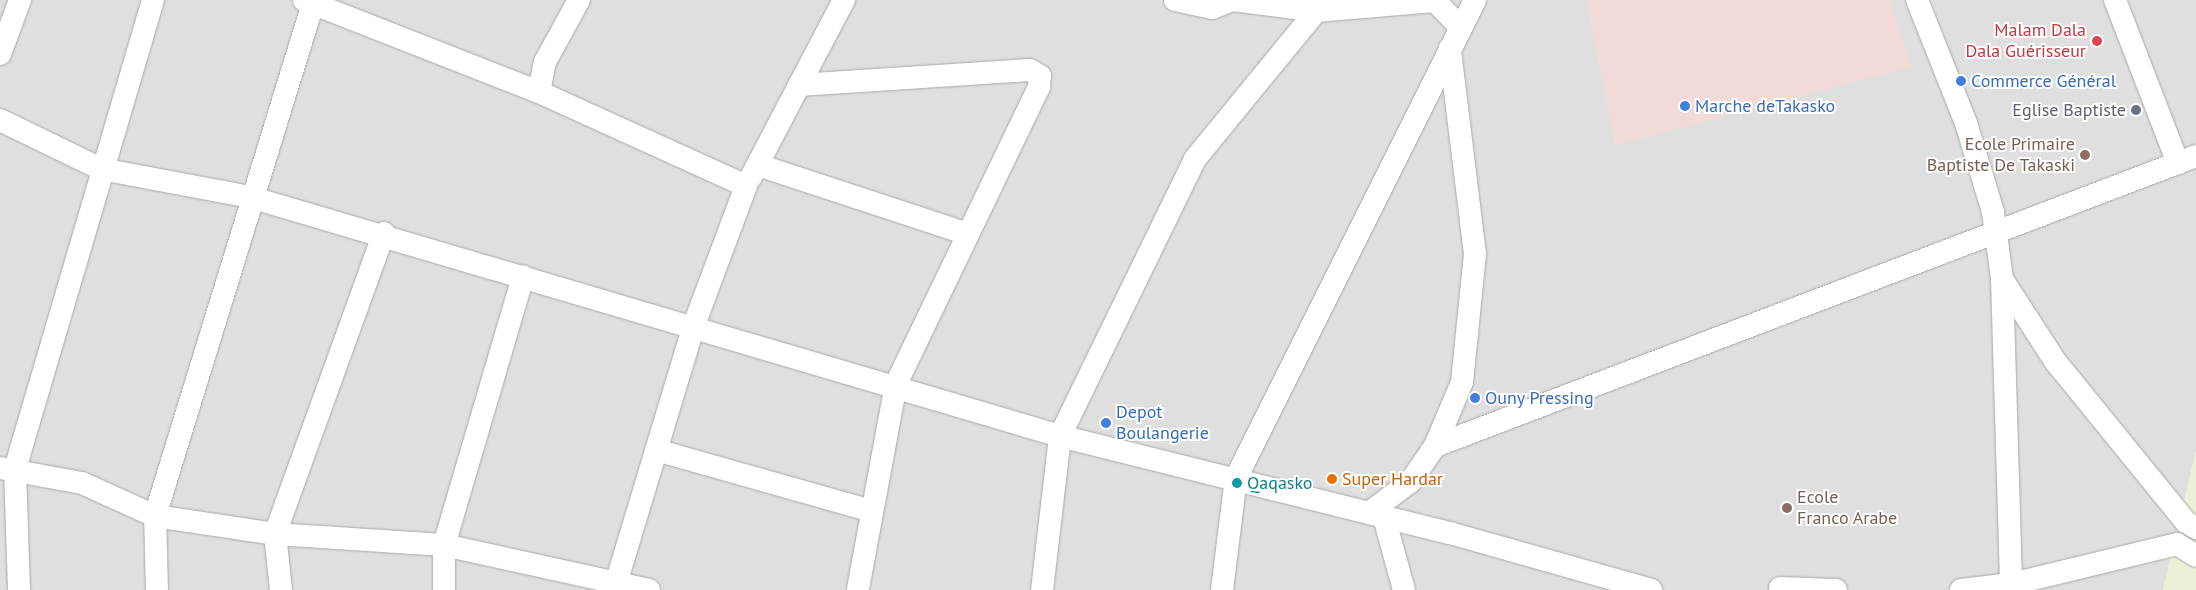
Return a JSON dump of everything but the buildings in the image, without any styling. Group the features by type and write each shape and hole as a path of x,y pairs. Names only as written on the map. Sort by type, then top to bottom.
{"street":[{"path":"0,54 20,0"},
{"path":"19,590 8,468 153,0"},
{"path":"539,92 545,62 579,0"},
{"path":"615,586 694,325 746,186 844,0"},
{"path":"1175,0 1212,8 1233,0 1317,5 1436,0 1461,28"},
{"path":"1222,590 1236,478 1475,0"},
{"path":"1917,0 1966,123 1996,232 2002,278 2012,587"},
{"path":"1435,446 2187,159 2115,0"},
{"path":"157,590 155,516 250,197 311,1 539,92 746,186"},
{"path":"1042,590 1060,436 1195,159 1317,5"},
{"path":"1376,515 1411,480 1435,446 1462,382 1475,254 1450,49"},
{"path":"799,85 1030,70 1040,76 1039,87 896,384 858,590"},
{"path":"0,120 101,169 250,197 384,233 523,276 896,384 1060,436 1236,478 1651,590"},
{"path":"758,165 968,234"},
{"path":"281,590 275,534 384,233"},
{"path":"444,590 444,545 523,276"},
{"path":"2002,278 2055,361 2191,525"},
{"path":"656,450 872,511"},
{"path":"8,468 82,483 155,516 275,534 444,545 615,586 649,590"},
{"path":"1376,515 1404,590"},
{"path":"1961,590 2012,587 2176,544 2196,556"},
{"path":"1780,588 1836,590"}],"shaded area":[{"path":"0,0 2196,0 2196,451 2163,590 0,590"},
{"name":"Marche deTakasko","path":"1586,0 1889,0 1911,67 1615,145"}],"green space":[{"path":"2196,451 2196,590 2163,590"}],"place":[{"name":"Malam Dala Dala Guérisseur","path":"2097,41"},
{"name":"Commerce Général","path":"1961,81"},
{"name":"Marche deTakasko","path":"1685,106"},
{"name":"Eglise Baptiste","path":"2136,110"},
{"name":"Ecole Primaire Baptiste De Takaski","path":"2085,155"},
{"name":"Ouny Pressing","path":"1475,398"},
{"name":"Depot Boulangerie","path":"1106,423"},
{"name":"Super Hardar","path":"1332,479"},
{"name":"Qaqasko","path":"1237,483"},
{"name":"Ecole Franco Arabe","path":"1787,508"}]}
